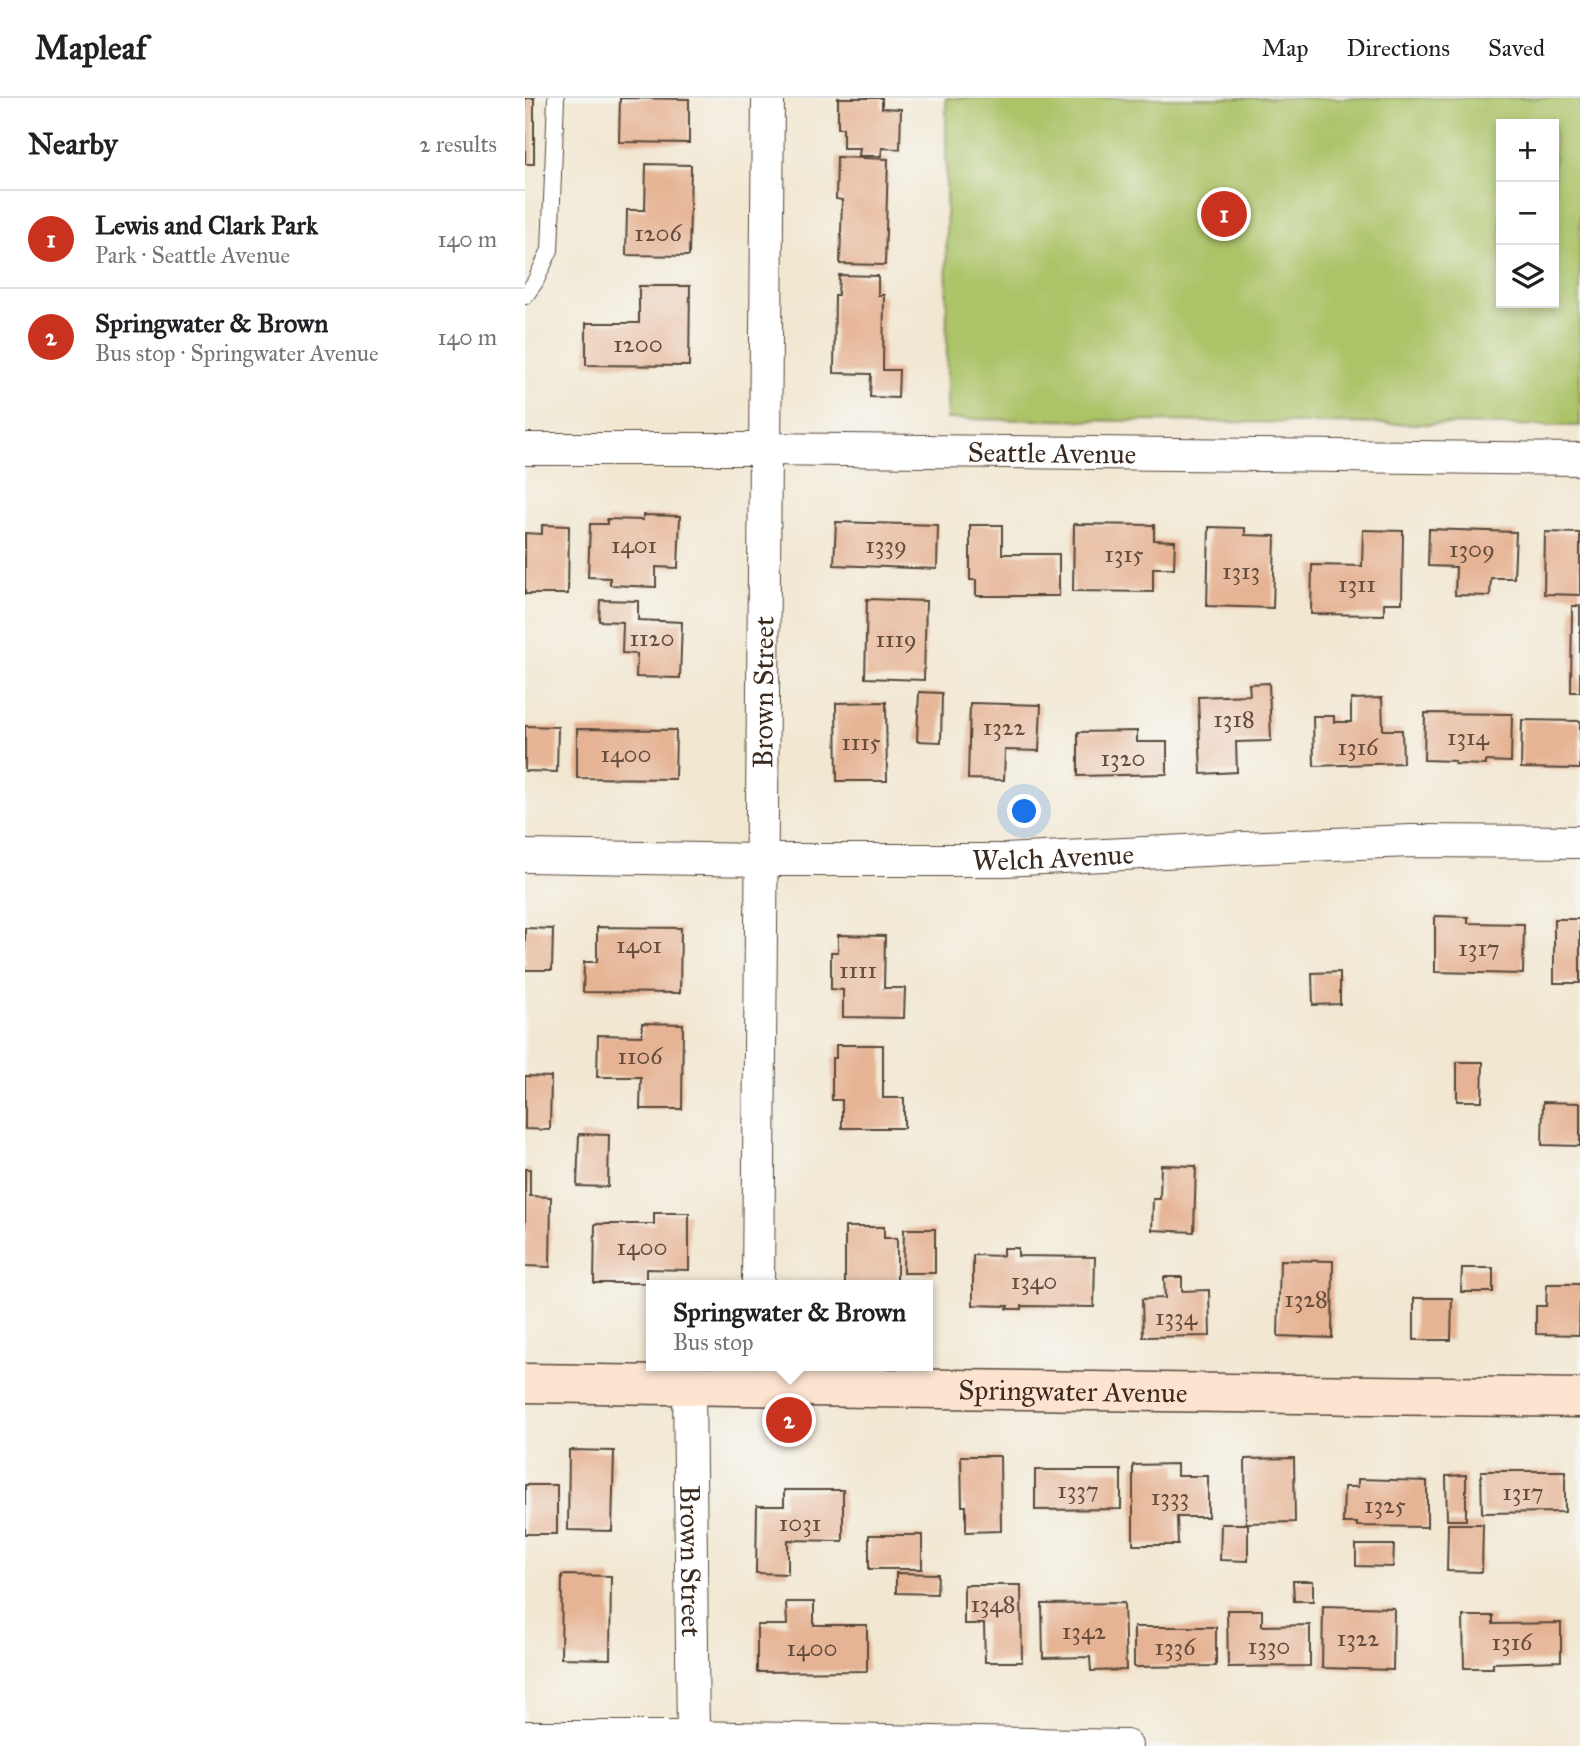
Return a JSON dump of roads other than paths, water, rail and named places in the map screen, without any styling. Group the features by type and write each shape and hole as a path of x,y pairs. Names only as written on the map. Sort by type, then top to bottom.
{"street":[{"name":"Brown Street","path":"758,1280 768,98"},
{"name":"Seattle Avenue","path":"525,449 765,449 1580,459"},
{"name":"Welch Avenue","path":"525,856 1004,860 1412,841 1580,842"},
{"name":"Springwater Avenue","path":"525,1383 689,1386 757,1376 1580,1398"},
{"name":"Brown Street","path":"689,1386 693,1737"},
{"path":"525,1737 693,1737 1126,1746"}],"lane":[{"path":"525,296 535,282 550,250 557,98"}],"place":[{"name":"Lewis and Clark Park","path":"1224,214"},
{"name":"Springwater & Brown","path":"789,1420"}]}
